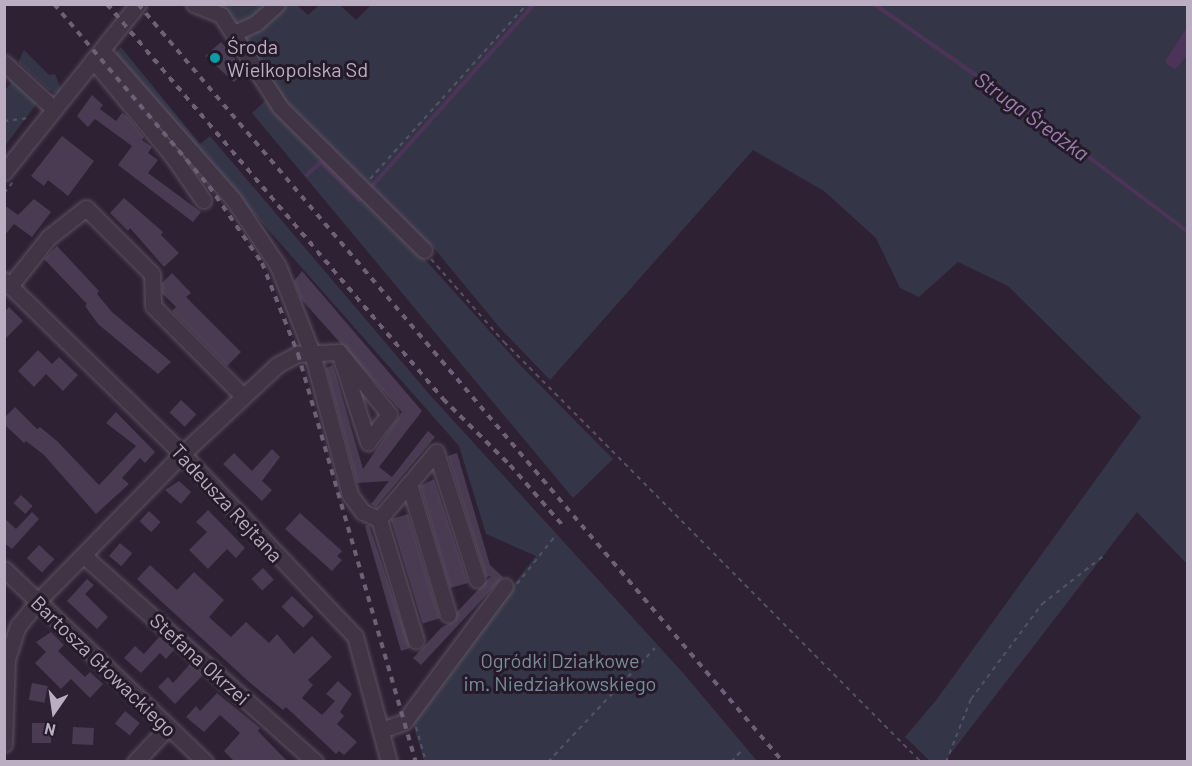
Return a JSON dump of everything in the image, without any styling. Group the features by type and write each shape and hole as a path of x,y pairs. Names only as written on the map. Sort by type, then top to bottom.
{"street":[{"path":"4,172 138,4"},
{"path":"194,4 221,15 280,107 424,250"},
{"path":"234,33 256,22 277,4"},
{"path":"98,55 203,200"},
{"path":"98,55 233,199 265,243 278,266 312,353 350,495 363,512 379,519 416,641"},
{"path":"4,63 54,109"},
{"path":"7,283 49,237 86,208 152,274 153,306 243,396"},
{"name":"Tadeusza Rejtana","path":"7,283 182,454 355,636 381,730 384,758"},
{"path":"4,744 6,659 18,626 38,602 182,454 277,366 298,354 339,352"},
{"path":"339,352 389,414 368,442 365,430 339,352"},
{"path":"379,519 436,452 477,580"},
{"path":"409,484 448,614"},
{"name":"Stefana Okrzei","path":"84,556 315,762"},
{"name":"Bartosza Głowackiego","path":"4,569 205,762"},
{"path":"381,730 404,722 506,586"},
{"path":"135,762 168,727"}],"path":[{"path":"362,188 527,4"},
{"path":"4,121 29,118"},
{"path":"424,250 504,342 921,762"},
{"path":"946,762 971,699 1042,604 1106,554"},
{"path":"548,762 655,648"},
{"path":"404,722 416,725 426,762"},
{"path":"731,762 742,750"}],"green space":[{"path":"282,4 297,5 308,15 319,5 340,5 356,20 372,4 1187,5 1187,27 1164,62 1175,70 1187,56 1187,564 1137,512 945,761 930,761 905,737 937,699 1141,417 1008,286 958,262 919,297 900,288 876,238 824,191 753,150 550,380 500,328 433,247 400,225 283,105 239,34"},
{"path":"206,5 272,5 237,28"},
{"name":"Ogródki Działkowe im. Niedziałkowskiego","path":"121,47 200,144 210,136 430,395 684,674 757,761 424,761 413,724 460,652 536,556 486,534 459,446 114,55"},
{"path":"24,50 49,75 55,74 62,91 59,94 49,90 18,62"},
{"path":"4,71 38,102 5,146 5,90 11,83"},
{"path":"266,100 420,254 521,366 613,459 573,498 252,113"}],"shaded area":[{"path":"1187,27 1187,56 1175,70 1164,62"}],"building":[{"path":"221,42 245,71 234,82 205,56"},
{"path":"92,95 103,105 100,109 116,121 122,113 127,116 144,137 142,140 152,147 148,153 158,160 148,173 201,212 193,222 118,165 132,146 95,119 88,127 77,116"},
{"path":"62,136 94,161 68,196 48,180 44,186 31,176"},
{"path":"124,198 163,232 161,235 179,253 164,267 130,228 128,231 110,213"},
{"path":"34,199 51,212 32,237 14,224 4,236 4,205 18,215"},
{"path":"57,246 99,291 97,294 111,311 171,362 158,374 98,324 85,306 87,304 44,259"},
{"path":"302,271 422,411 379,467 392,477 428,431 435,437 376,507 371,504 389,481 357,483 326,368 333,365 363,469 402,412 301,299 294,281"},
{"path":"172,273 191,293 186,297 241,352 227,366 172,311 176,307 162,293 162,283"},
{"path":"9,307 23,321 4,340 4,312"},
{"path":"38,350 52,364 59,357 78,375 63,391 46,374 34,387 18,371"},
{"path":"181,400 196,414 185,427 169,412"},
{"path":"15,407 37,429 40,427 57,441 99,485 136,446 106,423 116,412 155,452 145,463 140,458 122,478 129,484 96,514 44,455 26,441 24,443 4,424 4,418"},
{"path":"272,449 280,457 262,481 272,490 262,501 223,464 234,453 252,471"},
{"path":"457,453 490,565 503,577 421,665 413,658 442,627 455,621 457,612 491,576 486,577 448,456"},
{"path":"434,479 468,583 450,588 420,486"},
{"path":"179,481 191,492 181,504 165,490"},
{"path":"21,495 33,506 25,514 13,503"},
{"path":"208,510 245,548 236,558 227,549 208,569 189,550 207,532 196,522"},
{"path":"149,511 161,522 151,532 139,521"},
{"path":"32,512 39,519 12,549 4,543 4,518 16,529"},
{"path":"300,513 342,551 337,556 342,560 332,571 285,529"},
{"path":"408,514 440,618 423,623 391,519"},
{"path":"369,525 410,648 401,651 365,526"},
{"path":"120,543 132,553 121,566 109,556"},
{"path":"39,545 54,559 42,572 27,558"},
{"path":"150,565 177,590 194,572 224,600 209,617 231,637 246,622 269,643 277,634 294,654 312,636 332,657 308,680 313,685 302,698 322,715 335,701 326,694 338,681 352,694 340,712 344,716 337,724 357,742 344,755 339,751 336,754 286,707 283,710 248,681 137,579"},
{"path":"263,568 274,580 262,591 251,579"},
{"path":"87,579 94,585 85,594 108,617 97,629 67,601"},
{"path":"292,596 314,617 303,628 282,607"},
{"path":"51,632 64,645 58,651 85,677 90,672 103,684 90,698 71,679 61,689 35,663 46,652 36,642"},
{"path":"159,637 174,650 166,659 160,653 141,673 124,658 135,646 144,654"},
{"path":"190,664 203,675 175,704 158,687 168,677 173,683"},
{"path":"32,683 48,686 44,703 29,700"},
{"path":"217,693 260,728 258,731 288,762 235,762 224,751 240,733 220,715 204,732 186,717 196,706 200,711"},
{"path":"125,711 140,723 130,735 115,723"},
{"path":"32,723 51,723 51,743 32,743"},
{"path":"73,727 94,728 93,745 72,744"}],"waterway":[{"path":"372,186 534,4"},
{"name":"Struga Średzka","path":"874,4 1033,115 1188,232"},
{"path":"307,175 321,162 360,200"}],"railway":[{"path":"54,4 209,186 262,263 298,354 416,762"},
{"path":"107,4 443,399 510,465 564,527"},
{"path":"138,4 783,762"}],"place":[{"name":"Środa Wielkopolska Sd","path":"215,58"}]}
